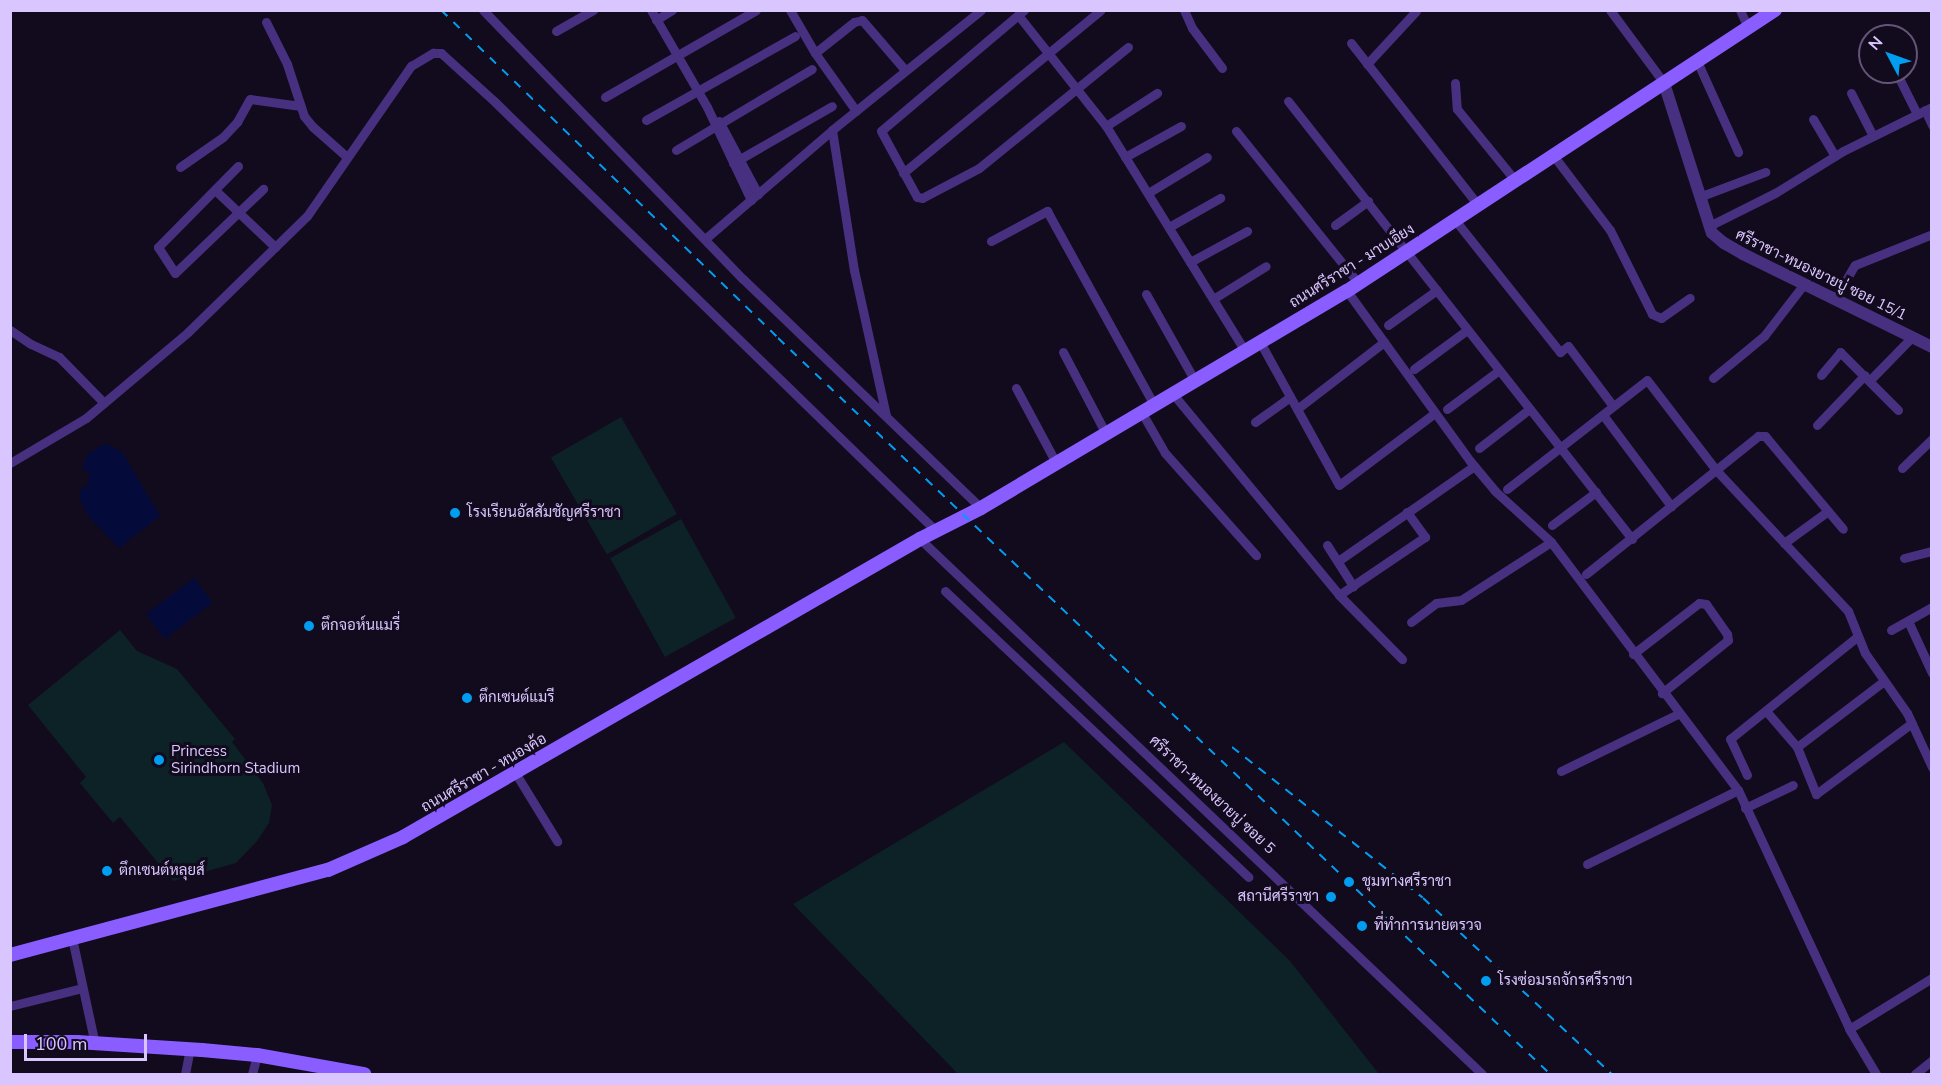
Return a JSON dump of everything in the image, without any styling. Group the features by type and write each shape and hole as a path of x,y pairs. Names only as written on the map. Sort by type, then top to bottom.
{"main road":[{"name":"ถนนศรีราชา - มาบเอียง","path":"936,531 981,508 1353,287 1775,10"},
{"name":"ถนนศรีราชา - หนองค้อ","path":"10,955 328,870 404,837 936,531"},
{"path":"10,1042 196,1049 257,1055 364,1074"}],"street":[{"path":"483,10 705,239 981,508"},
{"path":"556,31 593,10"},
{"path":"651,10 719,126 754,197"},
{"path":"656,20 672,10"},
{"path":"605,97 756,10"},
{"path":"790,10 815,53 856,111"},
{"path":"705,239 832,130 981,10"},
{"path":"903,173 1101,10"},
{"path":"1184,10 1192,28 1222,68"},
{"path":"1610,10 1664,83"},
{"path":"1740,10 1748,28"},
{"path":"1367,64 1416,11"},
{"path":"1128,47 1076,89 979,168 922,198 914,194 880,131 1021,13 1048,52 1076,89 1106,126 1245,351"},
{"path":"815,53 854,22 862,20 905,70"},
{"path":"266,22 287,64 304,116 347,157"},
{"path":"646,120 795,36"},
{"path":"1351,43 1478,205"},
{"path":"10,463 86,418 188,332 307,216 411,66 433,53 441,53 504,110 936,531"},
{"path":"1697,61 1738,153"},
{"path":"676,150 812,69"},
{"path":"1455,83 1457,109 1515,180"},
{"name":"ศรีราชา-หนองยายบู่ ซอย 15/1","path":"1664,83 1709,226 1724,243 1932,346"},
{"path":"1905,84 1932,125"},
{"path":"1106,126 1157,93"},
{"path":"1851,93 1873,136"},
{"path":"180,167 223,137 237,122 250,99 301,106"},
{"path":"1288,101 1408,251 1528,410 1563,448 1632,539"},
{"path":"736,161 832,106"},
{"path":"1709,226 1775,194 1835,156 1924,110"},
{"path":"1813,119 1835,156"},
{"path":"1125,157 1181,126"},
{"path":"832,130 854,270 886,416"},
{"path":"1236,130 1353,287 1384,342 1474,466 1495,491 1551,542 1662,693 1738,790 1850,1029 1876,1074"},
{"path":"1553,155 1610,230 1652,314 1661,318 1690,298"},
{"path":"1148,193 1207,156"},
{"path":"238,166 158,247 175,273 263,189"},
{"path":"1699,197 1765,172"},
{"path":"215,190 275,247"},
{"path":"1169,227 1220,198"},
{"path":"1335,225 1368,201"},
{"path":"991,241 1047,211 1154,405"},
{"path":"1455,220 1560,352 1568,346 1613,406"},
{"path":"1190,262 1247,231"},
{"path":"1836,299 1855,265 1930,235"},
{"path":"1213,300 1266,266"},
{"path":"1713,378 1764,336 1804,284"},
{"path":"1388,325 1437,290"},
{"path":"1146,294 1195,381"},
{"path":"10,330 31,344 58,357 104,403"},
{"path":"1414,369 1467,330"},
{"path":"1817,425 1912,337"},
{"path":"1260,342 1339,485 1435,412"},
{"path":"1297,409 1384,342"},
{"path":"1063,352 1106,434"},
{"path":"1821,375 1840,352 1898,410"},
{"path":"1447,409 1498,370"},
{"path":"1507,489 1563,448 1647,380 1716,470 1848,611 1865,653 1912,723 1932,768"},
{"path":"1016,388 1056,463"},
{"path":"1173,394 1339,595 1402,659"},
{"path":"1256,422 1290,397"},
{"path":"1479,448 1528,410"},
{"path":"1142,413 1165,453 1256,555"},
{"path":"1603,415 1671,506"},
{"path":"1586,574 1758,436 1765,436 1843,529"},
{"path":"1902,468 1932,439"},
{"path":"1338,561 1474,466"},
{"path":"1552,525 1596,492"},
{"path":"1784,543 1828,511"},
{"path":"1339,595 1425,537 1407,512"},
{"name":"ศรีราชา-หนองยายบู่ ซอย 5","path":"920,539 1482,1074"},
{"path":"1410,622 1436,603 1461,600 1551,542"},
{"path":"1327,545 1353,586"},
{"path":"1904,558 1932,551"},
{"path":"945,591 1249,877"},
{"path":"1633,654 1699,603 1706,604 1727,634 1728,640 1662,693"},
{"path":"1891,630 1932,607"},
{"path":"1908,621 1932,673"},
{"path":"1747,775 1730,739 1767,712 1858,636"},
{"path":"1042,681 1056,668"},
{"path":"1797,747 1884,681"},
{"path":"1767,712 1797,747 1816,794 1912,723"},
{"path":"1561,771 1678,714"},
{"path":"516,774 557,841"},
{"path":"1745,808 1793,785"},
{"path":"1587,864 1738,790"},
{"path":"72,938 95,1044"},
{"path":"1850,1029 1932,978"},
{"path":"10,1006 82,988"},
{"path":"185,1074 196,1049"},
{"path":"252,1074 257,1055"},
{"path":"1915,1074 1932,1060"}],"green space":[{"path":"621,417 677,514 607,554 551,457"},
{"path":"681,519 736,618 665,657 610,558"},
{"name":"Princess Sirindhorn Stadium","path":"120,630 137,651 177,669 235,739 232,742 263,783 272,805 269,823 257,841 236,863 173,881 120,817 113,823 80,783 86,777 28,705"},
{"path":"1064,742 1290,961 1379,1074 958,1074 793,904"}],"shaded area":[{"path":"107,444 123,453 160,516 119,548 89,517 80,500 81,487 87,488 90,472 82,470 87,455"},
{"path":"194,578 213,603 165,639 146,614"}],"railway":[{"path":"441,10 778,338 1550,1074"},
{"path":"1232,747 1423,898 1612,1074"}],"place":[{"name":"โรงเรียนอัสสัมชัญศรีราชา","path":"455,513"},
{"name":"ตึกจอห์นแมรี่","path":"309,626"},
{"name":"ตึกเซนต์แมรี","path":"467,698"},
{"name":"Princess Sirindhorn Stadium","path":"159,760"},
{"name":"ตึกเซนต์หลุยส์","path":"107,871"},
{"name":"ชุมทางศรีราชา","path":"1349,882"},
{"name":"สถานีศรีราชา","path":"1331,897"},
{"name":"ที่ทำการนายตรวจ","path":"1362,926"},
{"name":"โรงซ่อมรถจักรศรีราชา","path":"1486,981"}]}
